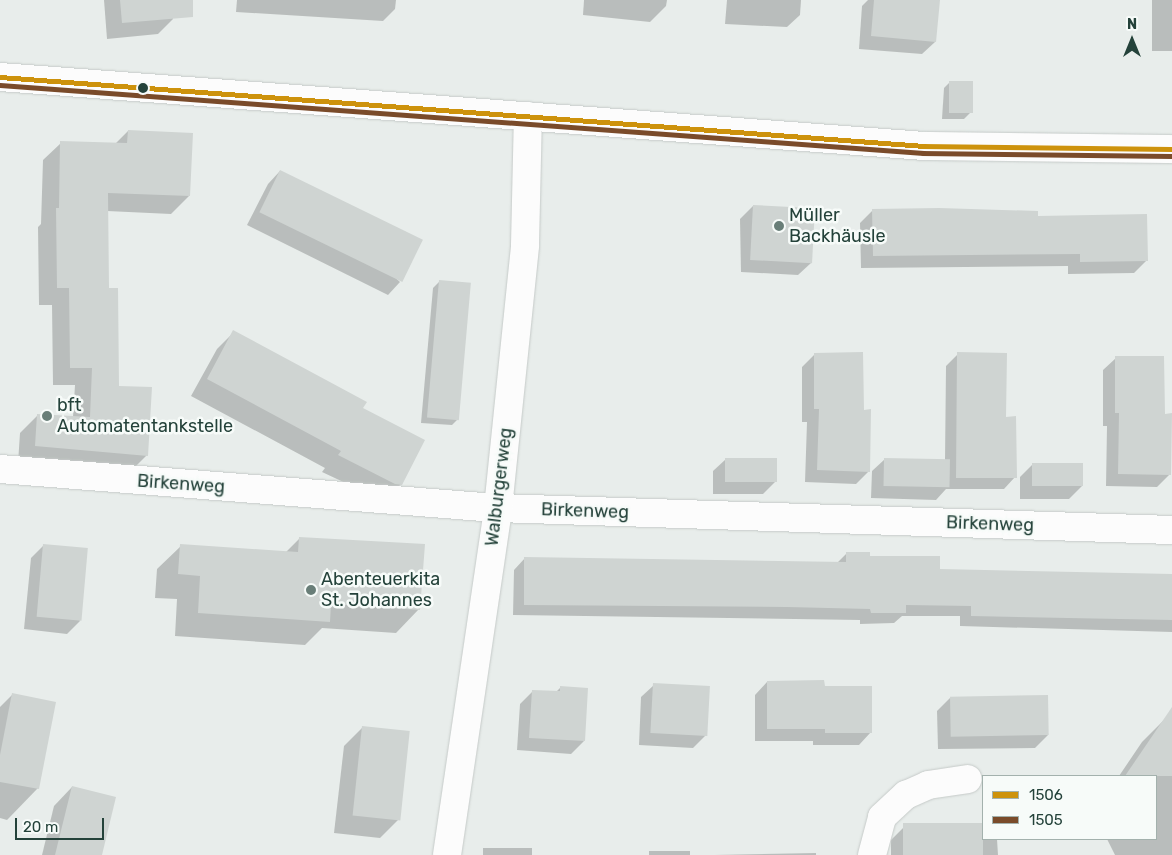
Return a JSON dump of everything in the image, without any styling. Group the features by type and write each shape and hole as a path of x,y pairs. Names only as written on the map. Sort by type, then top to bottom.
{"street":[{"path":"0,76 924,146 1172,149"},
{"name":"Walburgerweg","path":"447,855 498,508 525,245 528,116"},
{"name":"Birkenweg","path":"0,469 498,508 1172,530"},
{"path":"872,855 882,818 906,795 928,784 968,779"}],"building":[{"path":"120,0 193,0 193,17 122,23"},
{"path":"874,0 940,0 936,42 871,36"},
{"path":"949,81 973,81 973,113 949,113"},
{"path":"128,130 193,133 190,196 108,193 109,288 118,288 119,386 152,387 148,456 35,446 37,414 90,417 92,368 70,368 69,288 57,288 56,208 59,208 60,141 127,143"},
{"path":"280,170 423,240 402,282 259,212"},
{"path":"753,205 815,208 812,263 750,260"},
{"path":"939,208 1038,211 1038,216 1147,214 1148,261 1080,262 1080,254 873,256 872,209"},
{"path":"439,280 471,283 459,420 427,417"},
{"path":"233,330 367,402 363,408 425,440 402,485 395,484 338,455 341,451 207,379"},
{"path":"863,352 864,410 871,409 870,472 817,470 819,409 814,409 814,353"},
{"path":"957,352 1007,353 1006,417 1016,416 1017,478 956,478"},
{"path":"1115,356 1164,356 1165,414 1172,413 1171,475 1118,474 1119,413 1115,413"},
{"path":"725,458 777,458 777,482 725,482"},
{"path":"884,458 950,459 950,487 884,486"},
{"path":"1032,463 1083,463 1083,486 1032,486"},
{"name":"Abenteuerkita St. Johannes","path":"299,537 425,544 420,610 331,604 330,622 198,613 200,576 178,574 180,544 298,552"},
{"path":"43,544 88,548 81,621 37,617"},
{"path":"846,552 870,552 870,556 940,556 940,569 1172,574 1172,620 971,616 971,606 906,605 906,613 871,613 870,609 787,607 524,605 524,557 846,562"},
{"path":"824,680 825,686 872,686 872,733 825,733 825,729 767,729 767,681"},
{"path":"653,683 710,686 707,736 650,733"},
{"path":"560,686 588,688 585,741 529,738 532,690 560,691"},
{"path":"12,693 56,702 39,789 0,782 0,755"},
{"path":"1048,695 1049,735 951,737 950,697"},
{"path":"1172,707 1172,776 1126,775"},
{"path":"362,726 410,731 400,821 353,816"},
{"path":"72,786 116,797 102,855 55,855"},
{"path":"903,823 982,823 983,855 903,855"}],"transit line":[{"name":"1506","path":"0,77 924,146 1172,149"},
{"name":"1505","path":"0,85 923,153 1172,156"}],"place":[{"name":"Müller Backhäusle","path":"779,226"},
{"name":"bft Automatentankstelle","path":"47,416"},
{"name":"Abenteuerkita St. Johannes","path":"311,590"}]}
